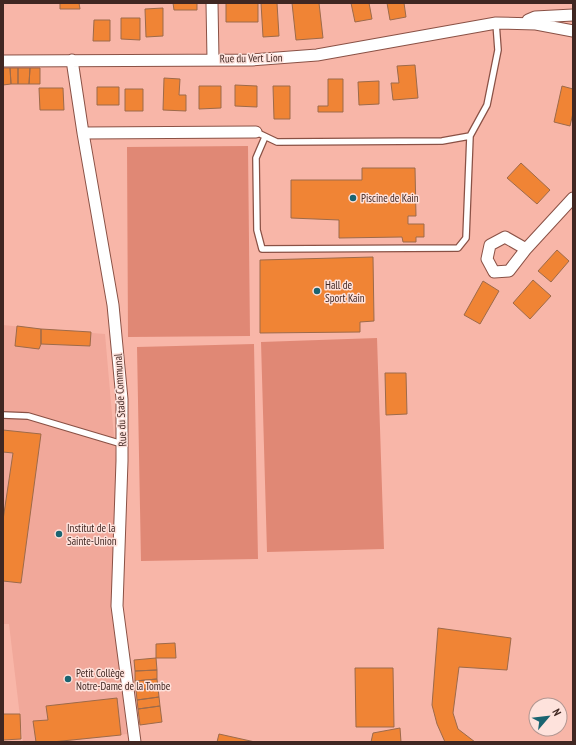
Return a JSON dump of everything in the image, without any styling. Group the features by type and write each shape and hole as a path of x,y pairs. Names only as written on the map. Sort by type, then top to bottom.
{"street":[{"path":"212,3 213,59"},
{"path":"522,23 535,17 573,15"},
{"name":"Rue du Vert Lion","path":"3,61 252,60 318,55 496,23 522,23"},
{"path":"522,23 573,31"},
{"name":"Rue du Stade Communal","path":"72,60 113,305 122,399 117,606 135,742"},
{"path":"83,132 261,134"},
{"path":"526,249 573,198"}],"lane":[{"path":"470,136 442,141 277,142 261,134 256,158 257,230 262,249 458,248 466,238 470,136 487,105 498,50 496,23"},
{"path":"3,414 28,416 122,444"}],"shaded area":[{"path":"248,146 250,336 128,337 127,147"},
{"name":"Institut de la Sainte-Union","path":"3,325 105,334 116,460 113,608 127,734 60,742 23,742 9,624 3,624"},
{"path":"377,338 384,549 267,552 261,342"},
{"path":"254,344 258,559 141,561 137,347"}],"building":[{"path":"60,3 79,3 80,9 60,9"},
{"path":"173,3 197,3 197,10 174,10"},
{"path":"226,3 258,3 258,22 226,22"},
{"path":"261,3 277,3 279,36 263,37"},
{"path":"292,3 319,3 323,38 296,40"},
{"path":"351,3 369,3 372,19 355,22"},
{"path":"387,3 404,3 406,17 390,20"},
{"path":"163,8 163,36 146,37 145,9"},
{"path":"121,18 140,18 140,40 121,39"},
{"path":"94,20 110,20 110,41 93,41"},
{"path":"415,65 418,98 393,100 391,83 399,83 397,66"},
{"path":"3,68 10,68 11,84 3,85"},
{"path":"10,68 18,68 18,84 11,84"},
{"path":"18,68 30,68 29,84 18,84"},
{"path":"30,68 40,68 40,84 29,84"},
{"path":"164,78 180,79 179,95 186,95 186,111 163,110"},
{"path":"328,79 343,79 343,112 318,112 318,106 328,106"},
{"path":"379,81 379,104 359,105 358,82"},
{"path":"235,85 257,86 257,107 235,106"},
{"path":"199,86 221,86 221,108 199,109"},
{"path":"273,86 290,86 290,119 274,119"},
{"path":"562,86 573,89 573,113 570,126 554,122"},
{"path":"97,87 119,87 119,105 97,105"},
{"path":"39,88 63,88 64,110 40,110"},
{"path":"125,89 143,89 143,111 125,111"},
{"path":"521,163 550,190 537,204 507,178"},
{"name":"Piscine de Kain","path":"362,168 415,168 416,216 408,216 408,224 424,224 424,237 416,237 416,242 403,242 402,237 339,238 339,220 291,218 291,180 362,180"},
{"path":"557,250 569,261 551,282 538,271"},
{"name":"Hall de Sport Kain","path":"373,257 374,321 360,322 360,332 260,333 260,260"},
{"path":"533,280 551,296 530,319 513,303"},
{"path":"483,281 499,291 480,324 464,315"},
{"path":"17,326 41,329 41,344 39,349 15,346"},
{"path":"41,329 91,332 90,346 41,344"},
{"path":"385,373 406,373 407,414 386,415"},
{"path":"3,430 41,434 21,583 3,581 3,520 13,453 3,452"},
{"path":"438,628 511,638 507,670 459,667 453,713 458,729 475,742 445,742 437,724 432,705"},
{"path":"175,643 176,658 156,658 156,644"},
{"path":"156,658 157,670 135,671 134,660"},
{"path":"355,668 393,668 394,727 356,727"},
{"path":"157,670 157,679 135,681 135,671"},
{"path":"157,679 158,688 136,690 135,681"},
{"path":"158,688 159,697 137,700 136,690"},
{"path":"159,697 160,706 138,709 137,700"},
{"name":"Petit Collège Notre-Dame de la Tombe","path":"117,698 121,735 52,742 36,742 33,721 48,720 46,706"},
{"path":"160,706 162,722 140,725 138,709"},
{"path":"3,714 20,714 21,739 3,740"},
{"path":"400,728 401,742 371,742 373,733"},
{"path":"219,734 255,742 217,742"}],"place":[{"name":"Piscine de Kain","path":"353,198"},
{"name":"Hall de Sport Kain","path":"317,291"},
{"name":"Institut de la Sainte-Union","path":"59,534"},
{"name":"Petit Collège Notre-Dame de la Tombe","path":"68,679"}]}
